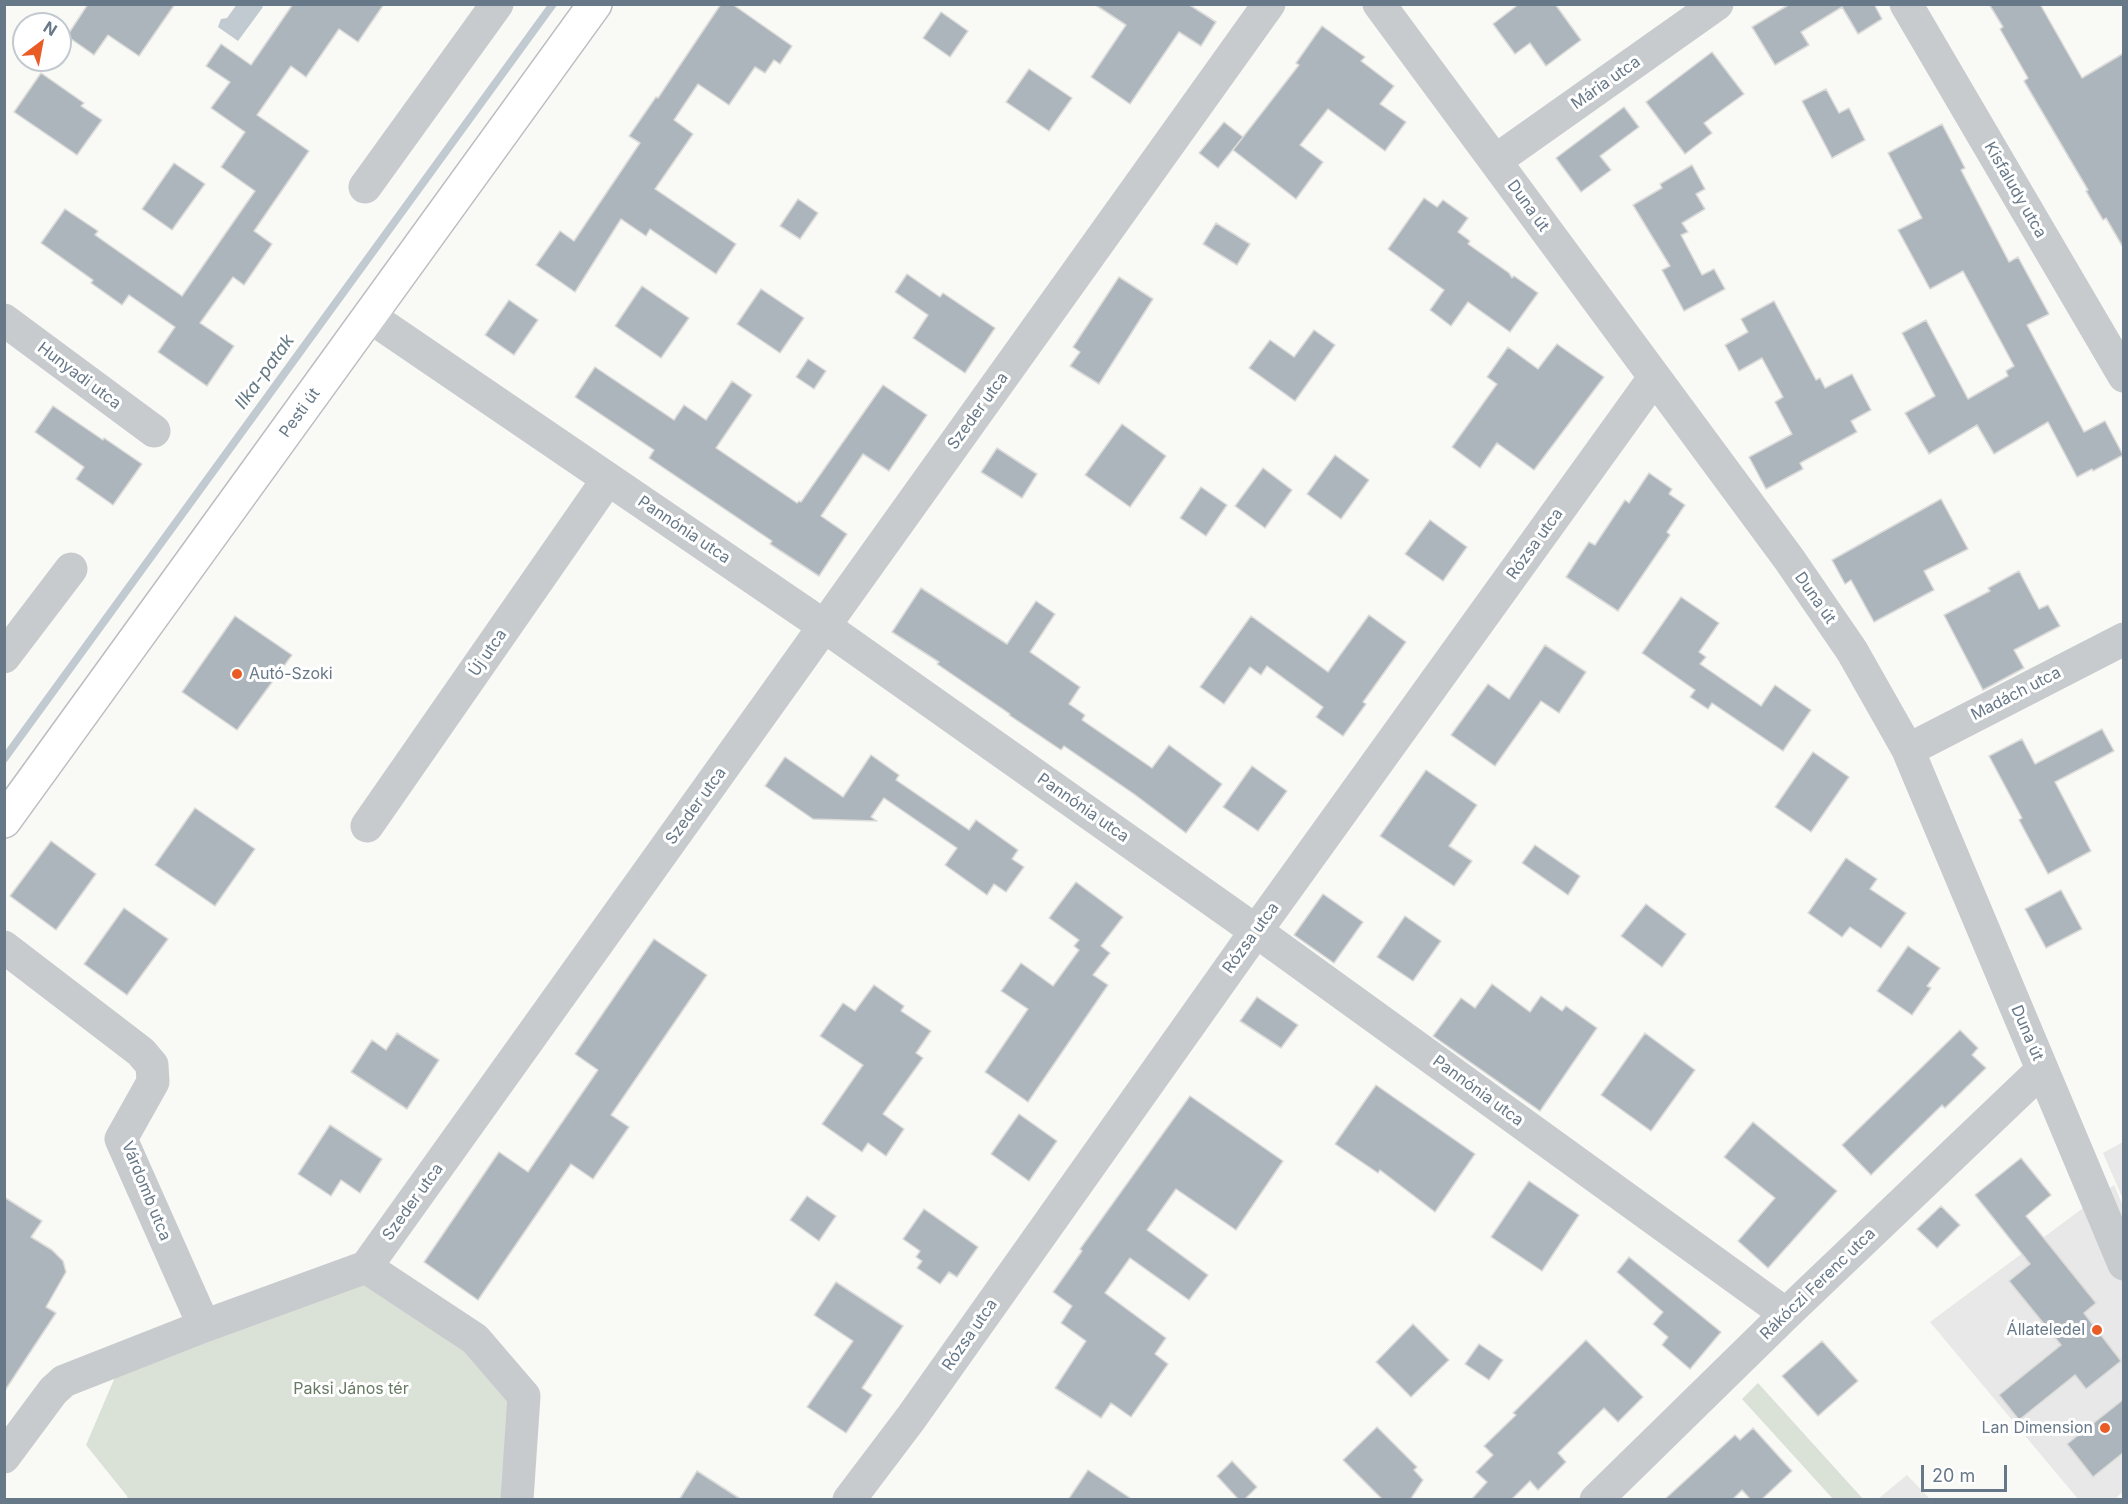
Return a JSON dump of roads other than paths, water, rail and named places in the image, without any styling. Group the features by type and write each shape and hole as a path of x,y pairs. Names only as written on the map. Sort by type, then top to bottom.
{"main road":[{"name":"Pesti út","path":"4,821 595,4"}],"street":[{"path":"365,187 497,4"},
{"name":"Szeder utca","path":"366,1267 1269,4"},
{"name":"Duna út","path":"1379,4 1789,559 1852,651 1908,750 2124,1264"},
{"name":"Mária utca","path":"1495,161 1717,4"},
{"name":"Kisfaludy utca","path":"1906,4 2124,375"},
{"name":"Pannónia utca","path":"369,316 824,626 1256,931 1786,1314"},
{"name":"Hunyadi utca","path":"4,320 154,431"},
{"name":"Rózsa utca","path":"849,1500 918,1408 1256,931 1654,378"},
{"name":"Új utca","path":"368,826 608,479"},
{"path":"4,657 71,569"},
{"name":"Madách utca","path":"1908,750 2124,639"},
{"name":"Várdomb utca","path":"4,948 141,1052 152,1065 153,1082 121,1139 204,1326"},
{"name":"Rákóczi Ferenc utca","path":"1596,1500 1786,1314 2042,1070"},
{"path":"4,1457 53,1391 64,1381 204,1326 366,1267 475,1339 524,1396 517,1500"}],"waterway":[{"name":"Ilka-patak","path":"4,759 553,4"}],"place":[{"name":"Autó-Szoki","path":"237,674"},
{"name":"Állateledel","path":"2097,1330"},
{"name":"Lan Dimension","path":"2105,1428"}],"park label":[{"name":"Paksi János tér","path":"351,1389"}]}
